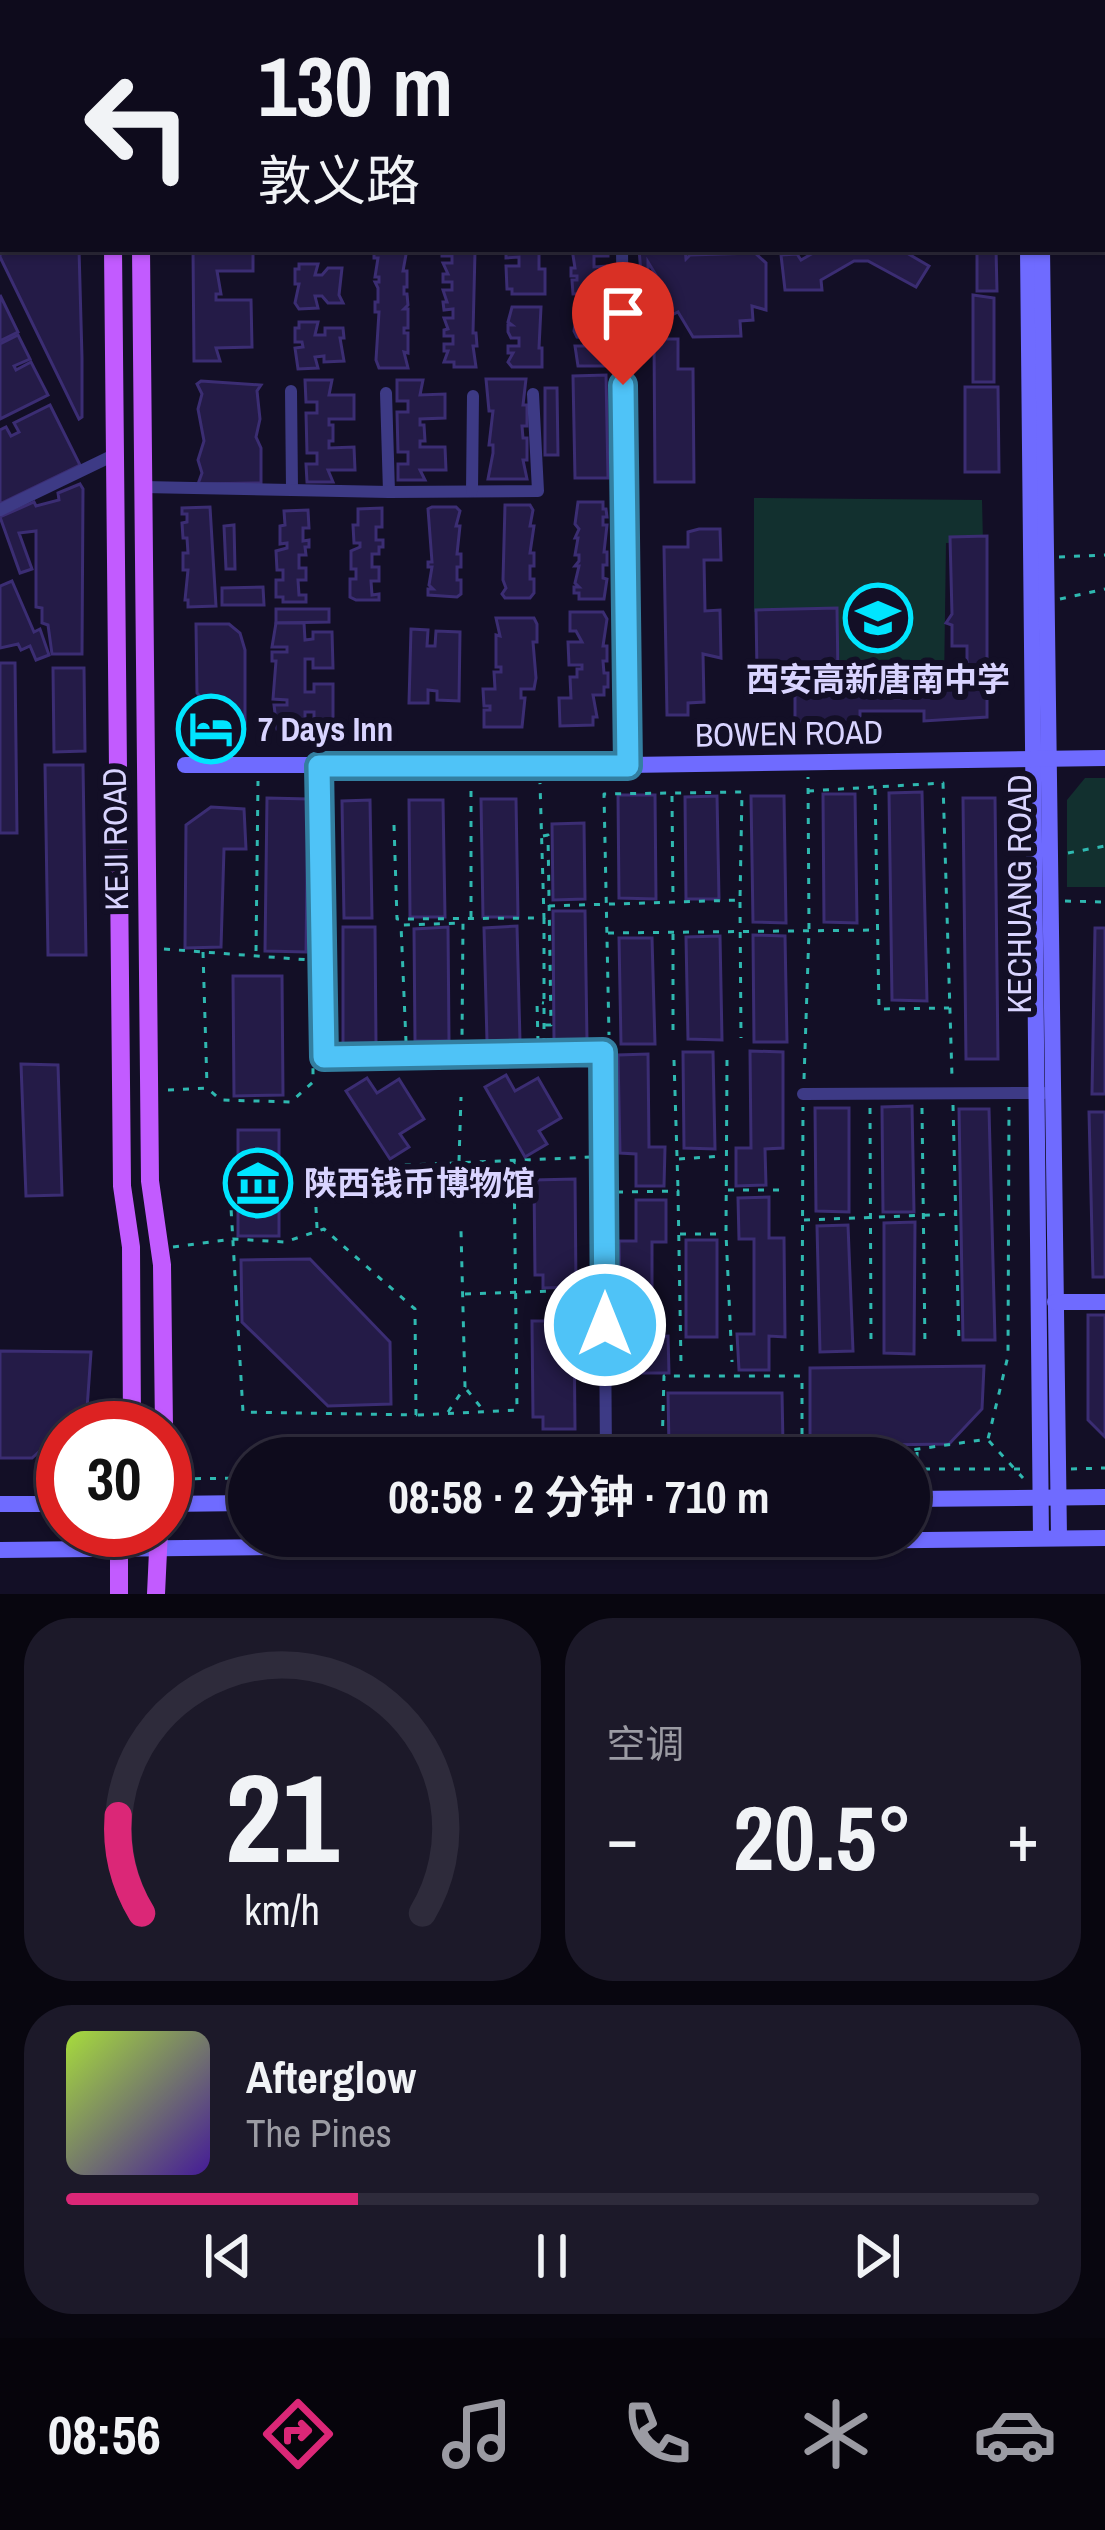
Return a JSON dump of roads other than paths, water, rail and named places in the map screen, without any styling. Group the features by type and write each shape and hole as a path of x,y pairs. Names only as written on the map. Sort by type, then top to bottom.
{"main road":[{"name":"KEJI ROAD","path":"113,252 122,1186 131,1246 132,1401"},
{"name":"KEJI ROAD","path":"140,252 148,1091 150,1181 160,1248 163,1401"},
{"path":"119,1594 121,1557"},
{"path":"156,1594 157,1557"}],"street":[{"path":"622,252 628,766"},
{"name":"KECHUANG ROAD","path":"1028,252 1050,1538"},
{"name":"KECHUANG ROAD","path":"1042,252 1046,602 1040,760 1048,857 1045,1093 1055,1302 1049,1469"},
{"path":"292,391 292,489"},
{"path":"386,393 389,492"},
{"path":"143,487 538,490 533,394"},
{"path":"472,396 472,491"},
{"path":"0,510 116,454"},
{"name":"BOWEN ROAD","path":"185,765 628,766 1105,758"},
{"path":"319,766 324,1057 541,1048 603,1052 606,1437"},
{"path":"803,1094 1045,1093"},
{"path":"1055,1302 1105,1301"},
{"path":"930,1498 1105,1497"},
{"path":"192,1504 228,1503"},
{"path":"0,1504 36,1504"},
{"path":"192,1539 1105,1538"},
{"path":"0,1550 36,1547"}],"place":[{"name":"西安高新唐南中学","path":"878,618"},
{"name":"7 Days Inn","path":"211,729"},
{"name":"陕西钱币博物馆","path":"258,1183"}]}
